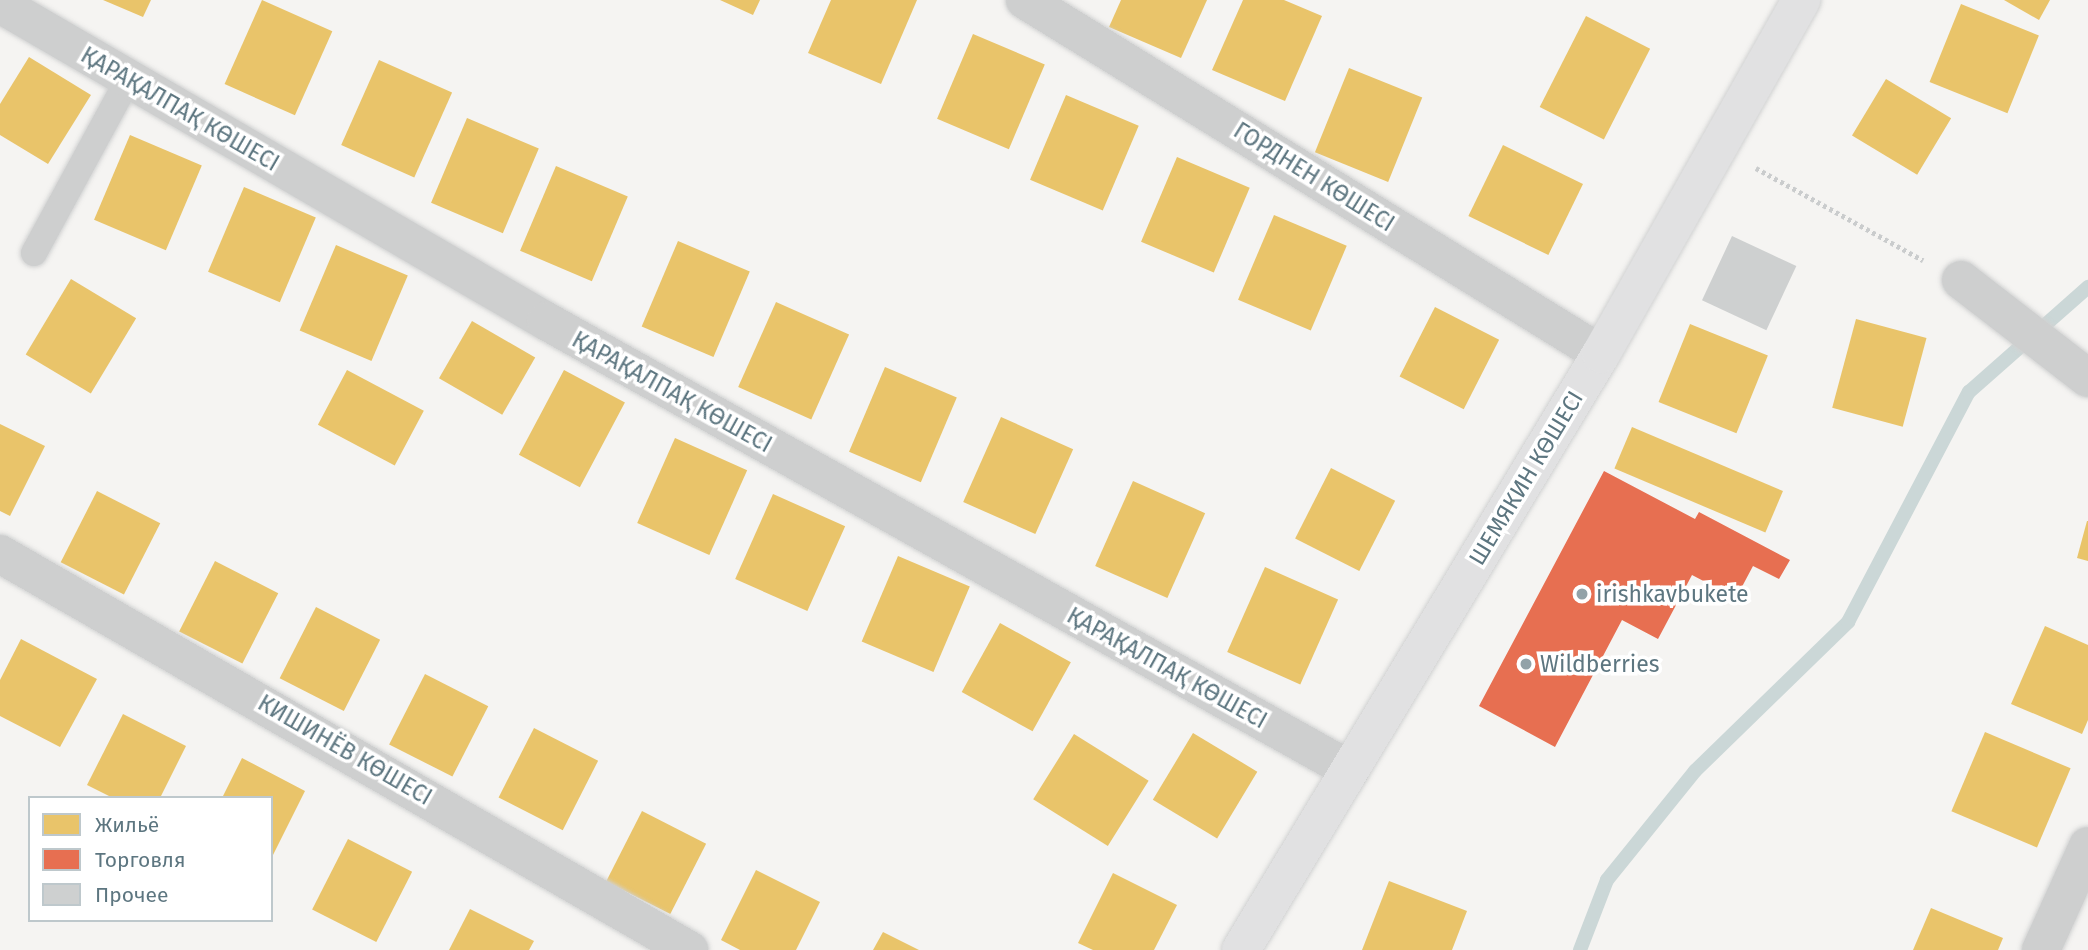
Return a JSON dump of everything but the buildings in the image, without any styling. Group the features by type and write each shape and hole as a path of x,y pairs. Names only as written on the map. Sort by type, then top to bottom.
{"main road":[{"name":"ШЕМЯКИН КӨШЕСІ","path":"1241,950 1601,354 1801,0"}],"street":[{"name":"ГОРДНЕН КӨШЕСІ","path":"1025,0 1601,354"},
{"name":"ҚАРАҚАЛПАҚ КӨШЕСІ","path":"0,4 546,321 1350,770"},
{"path":"1961,280 2045,349 2088,378"},
{"name":"КИШИНЁВ КӨШЕСІ","path":"0,554 689,950"},
{"path":"2041,950 2088,846"}],"lane":[{"path":"34,253 128,80"}],"path":[{"path":"1718,147 1961,280"}],"waterway":[{"path":"1580,950 1607,880 1695,771 1848,622 1969,392 2088,287"}],"place":[{"name":"irishkavbukete","path":"1582,594"},
{"name":"Wildberries","path":"1526,664"}]}
